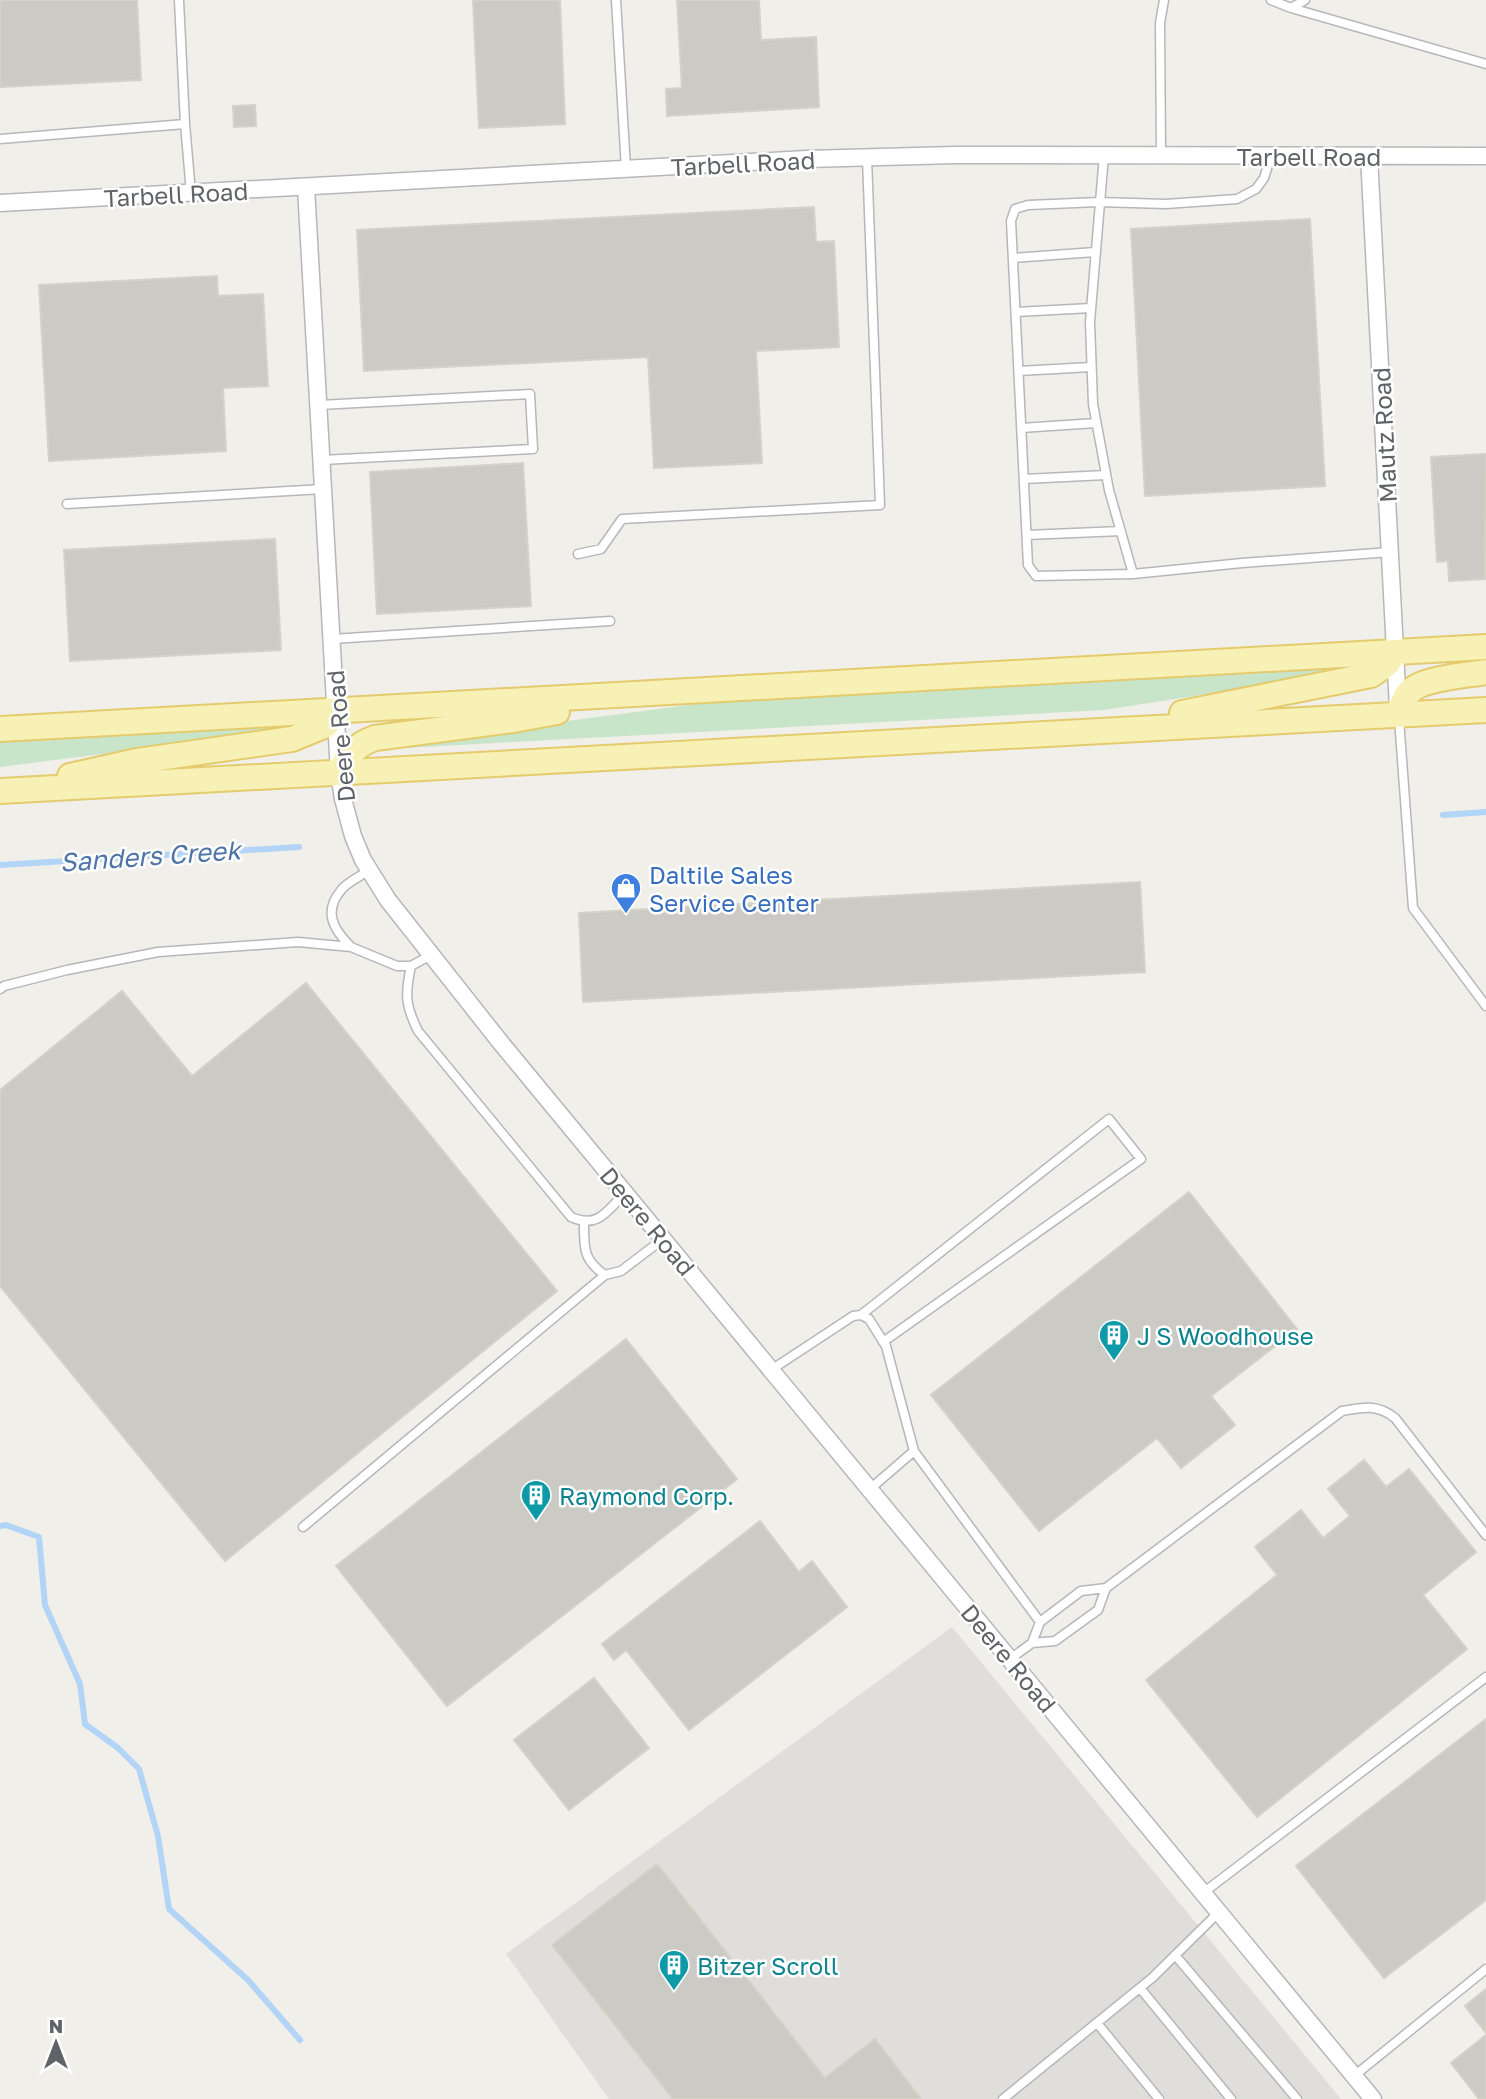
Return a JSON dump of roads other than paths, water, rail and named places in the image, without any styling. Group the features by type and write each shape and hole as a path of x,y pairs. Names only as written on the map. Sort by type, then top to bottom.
{"main road":[{"path":"0,729 1486,647"},
{"path":"1098,731 1371,675 1387,664 1395,652"},
{"path":"1399,714 1413,688 1446,678 1486,672"},
{"path":"339,773 353,751 364,741 513,720 657,693"},
{"path":"2,791 1486,710"},
{"path":"2,791 137,761 292,739 327,725 336,711"}],"street":[{"name":"Tarbell Road","path":"0,203 867,158 1104,155 1486,156"},
{"name":"Mautz Road","path":"1369,156 1399,714"},
{"name":"Deere Road","path":"306,187 339,773 343,799 354,836 369,870 388,900 500,1043 1373,2099"}],"lane":[{"path":"179,0 191,193"},
{"path":"616,0 626,169"},
{"path":"1161,155 1160,23 1164,0"},
{"path":"1271,0 1486,64"},
{"path":"1291,8 1305,0"},
{"path":"0,139 185,124"},
{"path":"1104,155 1090,308 1093,404 1106,475 1133,574"},
{"path":"1271,156 1264,178 1256,189 1237,200 1166,204 1099,202 1028,205 1016,209 1012,221 1013,258 1028,565 1036,576 1133,574 1390,552"},
{"path":"578,554 601,549 622,519 880,505 867,158"},
{"path":"1013,258 1094,252"},
{"path":"1016,312 1090,308"},
{"path":"1018,371 1091,368"},
{"path":"319,405 530,394 533,449 322,460"},
{"path":"1021,428 1096,423"},
{"path":"1024,479 1106,475"},
{"path":"67,504 323,489"},
{"path":"1027,535 1121,531"},
{"path":"332,639 610,621"},
{"path":"1399,714 1413,908 1486,1006"},
{"path":"351,947 336,932 332,918 333,905 342,888 369,870"},
{"path":"0,989 66,970 158,952 298,942 351,947 397,966 411,966 431,955"},
{"path":"411,966 407,985 408,1011 418,1031 571,1217 584,1223 600,1219 625,1193"},
{"path":"771,1370 853,1316 861,1315 1109,1119 1141,1158 883,1342"},
{"path":"584,1223 584,1244 592,1265 605,1275"},
{"path":"303,1527 605,1275 621,1271 663,1239"},
{"path":"861,1315 869,1319 883,1342 914,1451 1040,1622"},
{"path":"1032,1643 1040,1622 1081,1591 1106,1588 1342,1411 1363,1407 1383,1409 1395,1418 1486,1535"},
{"path":"870,1489 914,1451"},
{"path":"1010,1659 1032,1643 1055,1640 1098,1611 1106,1588"},
{"path":"1203,1894 1486,1677"},
{"path":"1003,2099 1140,1988 1219,1912"},
{"path":"1175,1955 1297,2099"},
{"path":"1354,2076 1486,1969"},
{"path":"1140,1988 1231,2099"},
{"path":"1097,2023 1159,2099"}],"waterway":[{"name":"Sanders Creek","path":"1443,815 1486,812"},
{"name":"Sanders Creek","path":"0,865 299,847"},
{"path":"0,1526 6,1525 39,1537 45,1605 80,1684 85,1724 118,1748 139,1769 158,1836 169,1909 248,1980 300,2040"}],"place":[{"name":"Daltile Sales Service Center","path":"626,915"},
{"name":"J S Woodhouse","path":"1114,1362"},
{"name":"Raymond Corp.","path":"536,1522"},
{"name":"Bitzer Scroll","path":"674,1992"}]}
